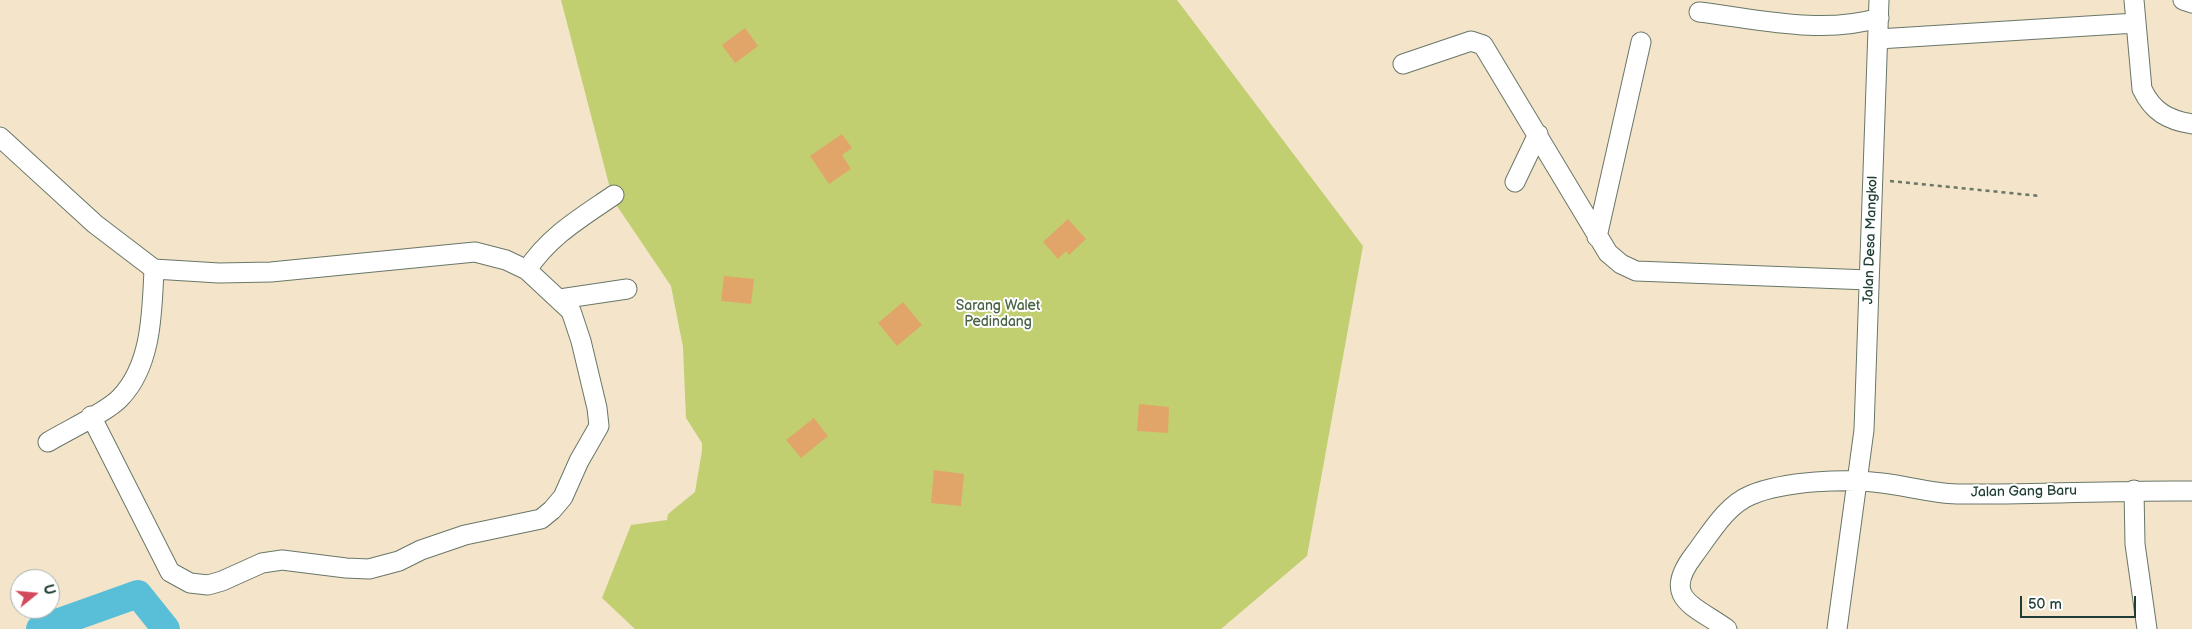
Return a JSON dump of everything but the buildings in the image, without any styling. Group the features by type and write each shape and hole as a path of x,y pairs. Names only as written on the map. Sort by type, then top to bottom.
{"street":[{"path":"2134,0 2142,89 2149,102 2160,113 2175,121 2192,124"},
{"path":"2183,0 2192,3"},
{"path":"1699,12 1781,23 1840,26 1879,9"},
{"name":"Jalan Desa Mangkol","path":"1837,629 1864,430 1879,9"},
{"path":"1878,40 2136,23"},
{"path":"1403,64 1471,41 1478,41 1483,45 1538,134 1597,237 1608,253 1622,264 1636,271 1869,280"},
{"path":"1597,237 1641,42"},
{"path":"1515,182 1538,134"},
{"path":"0,137 94,224 154,268 219,273 271,272 475,252 506,260 527,270 571,311 581,341 597,408 599,426 579,461 563,497 541,519 465,535 379,566 346,568 282,560 262,563 222,581 208,585 190,583 170,572 91,416"},
{"path":"527,270 536,256 562,231 614,196"},
{"path":"48,442 118,400 134,380 148,340 152,314 154,268"},
{"path":"560,299 627,289"},
{"name":"Jalan Gang Baru","path":"1727,629 1680,594 1678,582 1683,569 1723,516 1750,495 1766,490 1857,480 1955,494 2134,490 2192,491"},
{"path":"2134,490 2136,552 2147,629"}],"path":[{"path":"1873,179 2040,196"}],"green space":[{"name":"Sarang Walet Pedindang","path":"561,0 1177,0 1363,246 1307,556 1221,629 635,629 602,598 631,525 667,520 668,514 695,492 702,443 686,418 683,347 671,286 613,200"}],"waterway":[{"path":"40,629 138,594 166,629"}]}
